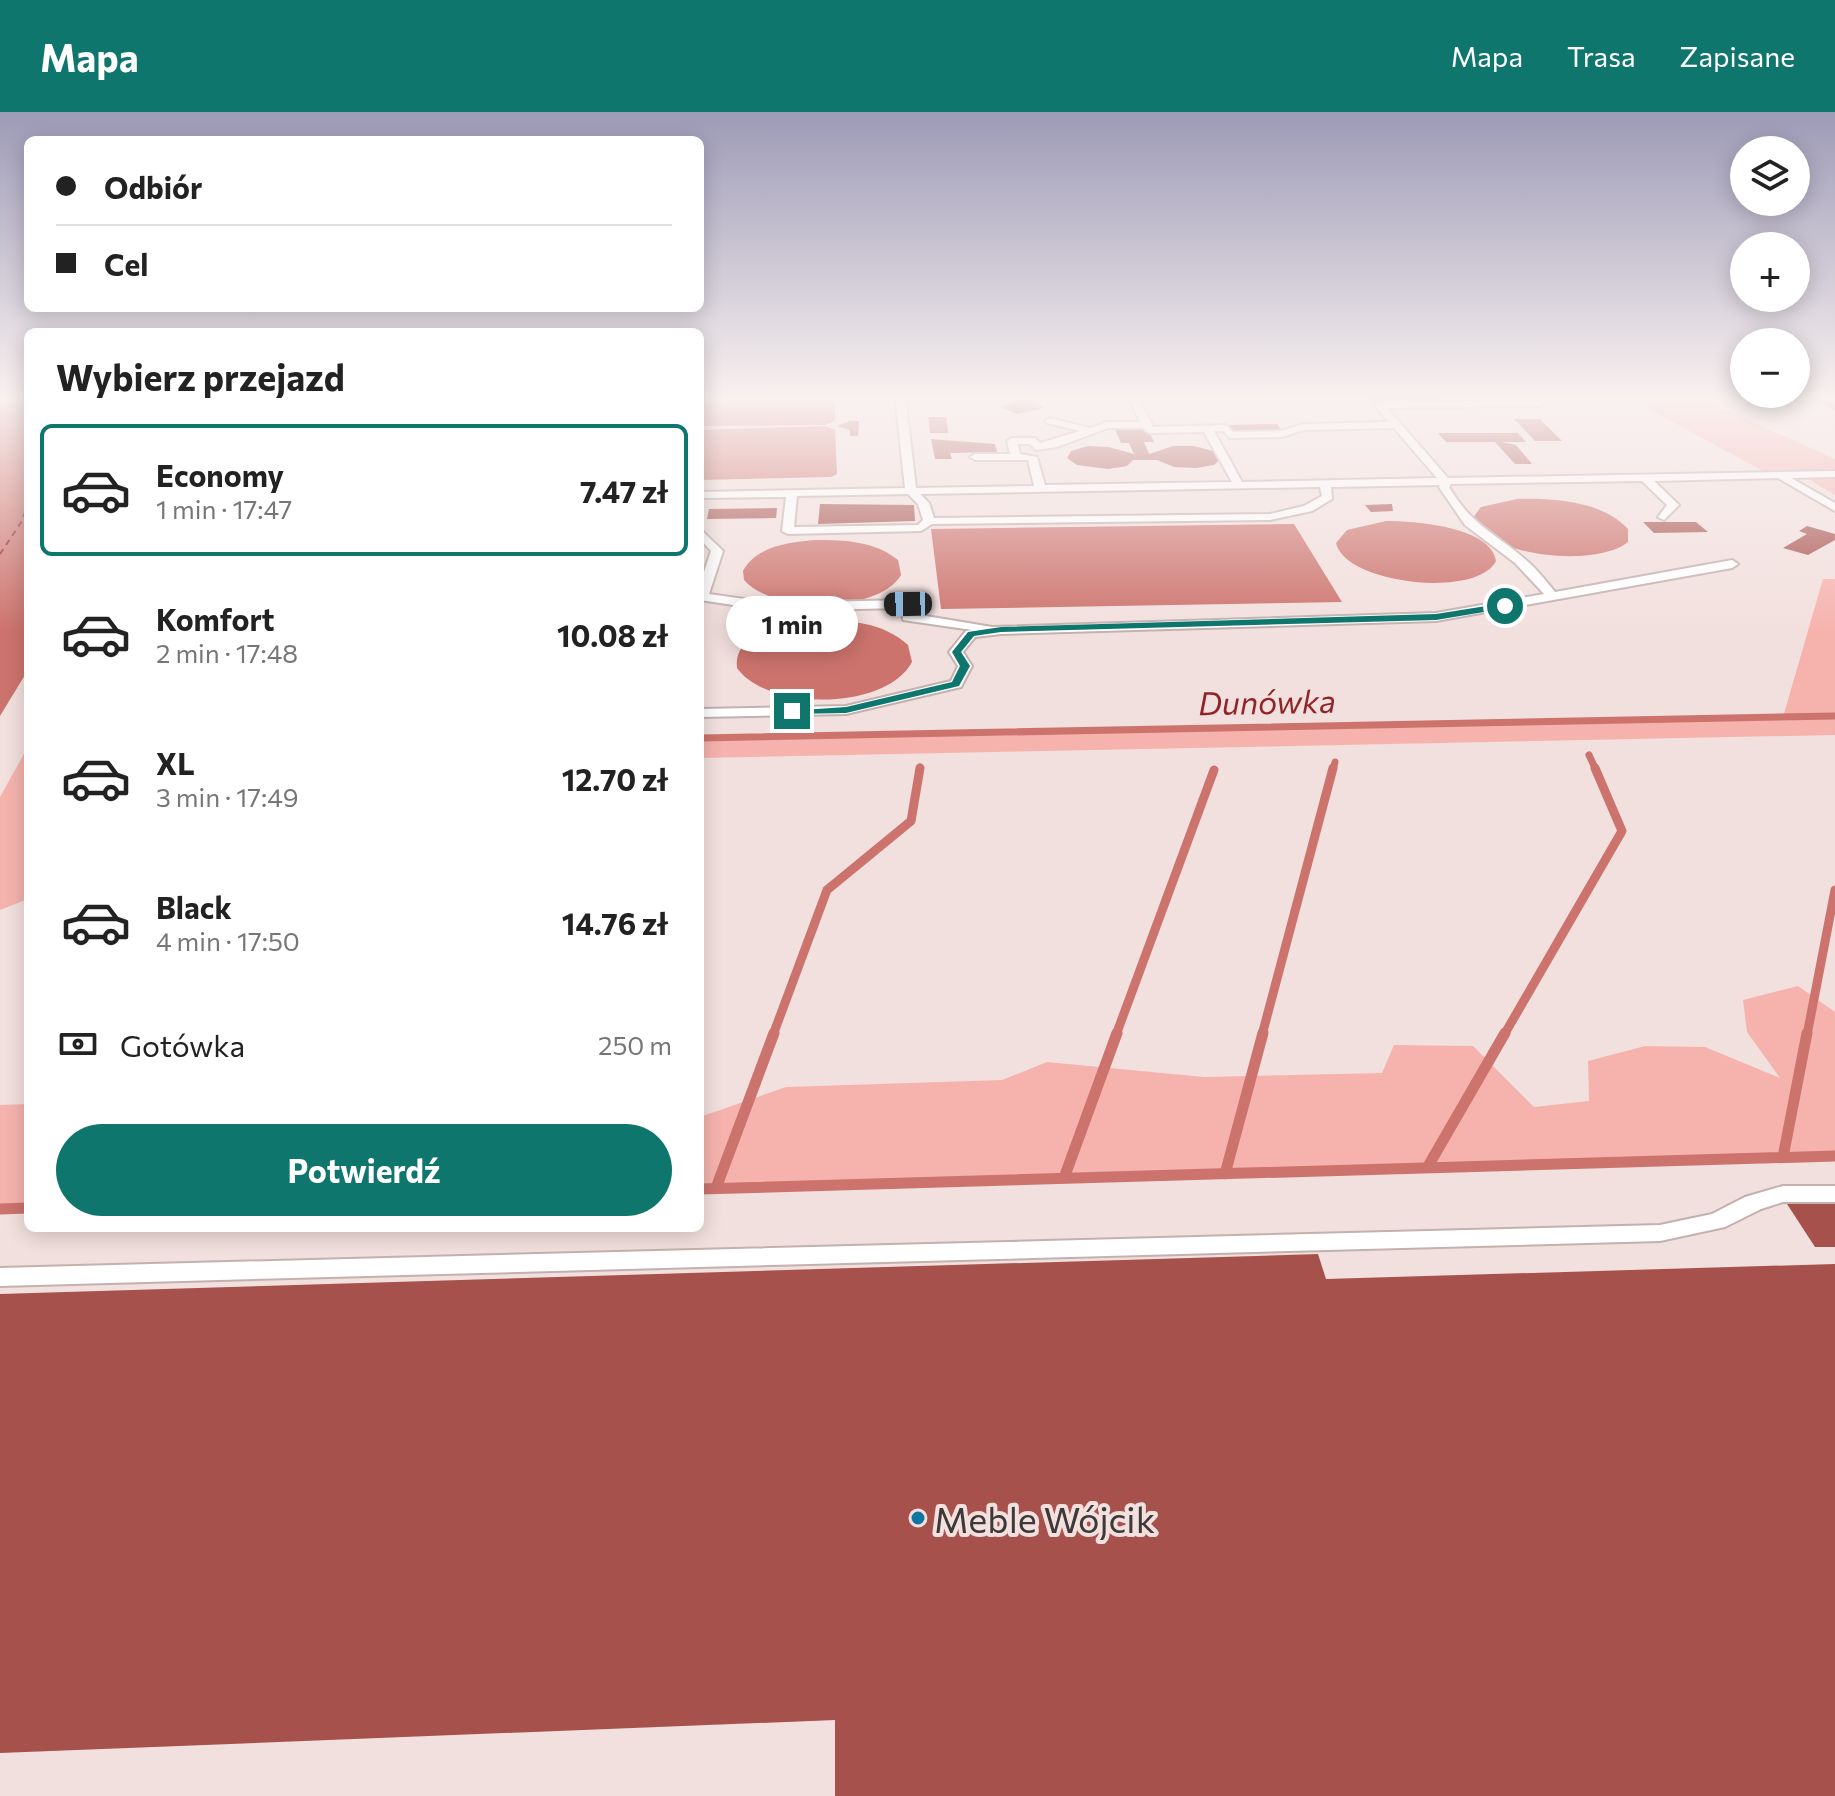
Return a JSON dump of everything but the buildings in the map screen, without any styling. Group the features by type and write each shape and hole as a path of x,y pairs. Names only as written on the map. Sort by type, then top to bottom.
{"lane":[{"path":"909,474 911,491 923,503 929,521"},
{"path":"1036,474 1040,489"},
{"path":"1233,474 1240,487"},
{"path":"1439,474 1447,483"},
{"path":"704,495 1835,474"},
{"path":"1780,475 1835,508"},
{"path":"1645,478 1673,505 1664,517"},
{"path":"1447,483 1444,487 1455,509 1473,530 1521,561 1553,597"},
{"path":"792,493 788,531 921,528 929,521 1270,517 1322,503 1328,497 1325,485"},
{"path":"704,536 717,551 704,589"},
{"path":"704,713 846,710 956,684 965,666 956,652 971,634 1001,630 1436,617 1732,564"},
{"path":"704,598 772,607 908,604 908,617 1001,630"},
{"path":"0,1277 1660,1233 1717,1221 1753,1203 1783,1194 1835,1194"}],"shaded area":[{"path":"0,474 24,474 24,677 0,716"},
{"path":"704,474 837,474 831,477 704,480"},
{"path":"1768,474 1835,474 1835,495 1805,477 1776,478"},
{"path":"1517,499 1577,503 1605,512 1628,529 1628,542 1600,554 1543,554 1496,540 1472,519 1481,507"},
{"path":"1386,521 1431,524 1466,533 1491,549 1496,561 1484,573 1464,580 1412,582 1362,568 1345,557 1336,543 1347,530"},
{"path":"1294,524 1342,602 941,609 931,529"},
{"path":"816,540 848,541 879,549 898,560 901,575 889,588 871,597 824,604 777,599 758,591 744,580 743,571 765,551 785,544"},
{"path":"1823,579 1835,579 1835,735 704,758 704,738 1783,717"},
{"path":"817,620 853,622 888,631 908,645 912,662 898,678 878,690 826,700 773,692 752,682 737,668 738,655 753,637 778,626"},
{"path":"24,754 24,901 0,910 0,797"},
{"path":"1798,986 1835,1012 1835,1156 704,1189 704,1116 786,1087 1002,1080 1047,1062 1204,1077 1382,1073 1394,1045 1473,1046 1534,1107 1589,1101 1588,1061 1645,1046 1705,1047 1780,1078 1747,1032 1743,1000"},
{"path":"24,1104 24,1208 0,1209 0,1105"}],"waterway":[{"name":"Dunówka","path":"704,738 1835,716"},
{"path":"1589,755 1596,770"},
{"path":"1333,770 1335,762"},
{"path":"773,1035 827,890 911,821 920,768"},
{"path":"1262,1035 1333,768"},
{"path":"1504,1035 1622,831 1595,768"},
{"path":"1116,1035 1214,770"},
{"path":"1807,1035 1835,890"},
{"path":"716,1188 774,1033"},
{"path":"1064,1178 1117,1033"},
{"path":"1225,1174 1263,1033"},
{"path":"1427,1168 1505,1033"},
{"path":"1783,1157 1807,1033"},
{"path":"1427,1168 1835,1156"},
{"path":"1225,1174 1427,1168"},
{"path":"704,1189 1225,1174"},
{"path":"0,1209 24,1208"}],"ferry route":[{"path":"0,554 24,515"}],"place":[{"name":"Meble Wójcik","path":"918,1518"}],"route":[{"path":"792,711 846,710 956,684 965,666 956,652 971,634 1001,630 1436,617 1505,606"}]}
